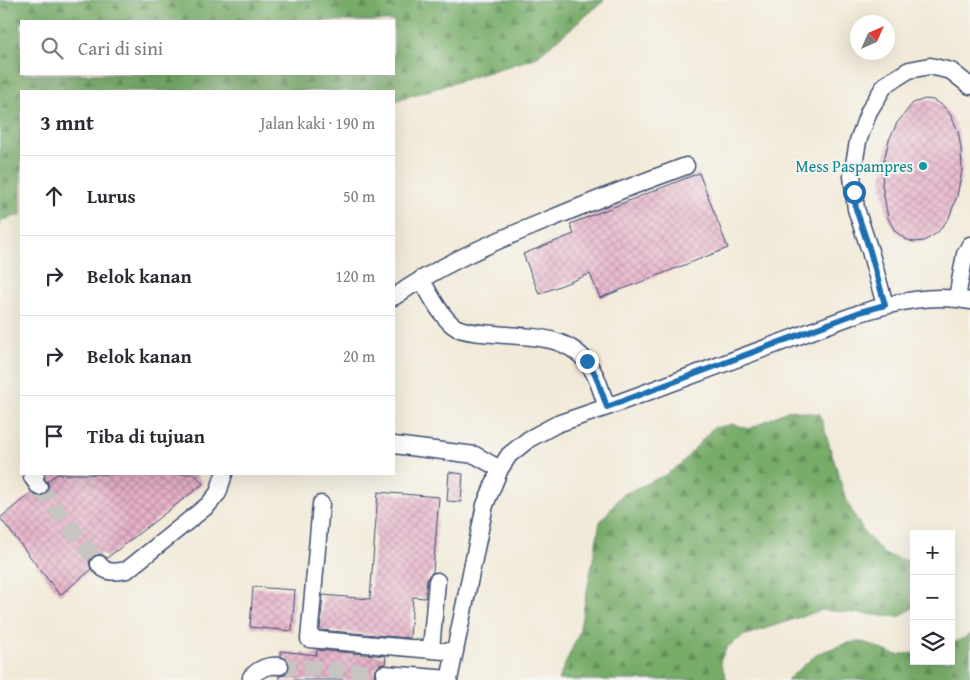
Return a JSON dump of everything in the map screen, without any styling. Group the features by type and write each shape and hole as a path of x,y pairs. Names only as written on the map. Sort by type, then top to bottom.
{"lane":[{"path":"885,305 856,209 852,176 858,141 869,111 885,85 909,70 930,66 951,71 970,86"},
{"path":"395,296 420,279 457,259 508,236 602,197 686,166"},
{"path":"384,674 413,678 449,679 485,505 500,469 509,455 529,439 557,424 860,312 885,305 931,297 964,300 965,254 970,245"},
{"path":"420,279 446,318 456,328 473,332 556,340 572,348 587,361 596,376 607,407"},
{"path":"395,445 475,455 500,469"},
{"path":"99,564 102,568 113,572 127,570 208,505 218,493 224,475"},
{"path":"321,504 309,639 455,652"},
{"path":"431,650 437,581"},
{"path":"251,680 251,677 260,668 272,665 280,666"}],"green space":[{"path":"0,0 605,0 535,58 395,101 395,90 20,90 20,215 2,220 0,226"},
{"path":"789,410 820,414 846,500 864,532 884,554 910,562 910,610 899,617 822,610 743,636 727,647 720,661 727,680 558,680 579,633 600,522 622,495 667,474 681,464 713,428 734,424 749,429"},
{"path":"970,634 970,680 787,680 817,654 858,641 896,655 910,653 910,665 955,665 955,642"}],"building":[{"name":"Mess Paspampres","path":"925,99 933,100 942,105 950,114 958,131 962,171 957,196 949,218 937,233 924,241 914,242 905,239 895,231 888,218 882,185 884,160 889,140 897,123 913,103"},
{"path":"699,173 728,248 600,298 590,274 539,294 523,254 574,234 570,224"},
{"path":"449,472 463,474 461,502 447,501"},
{"path":"56,475 196,475 203,484 107,558 102,554 93,556 89,561 91,570 60,595 0,518 31,493 39,497 45,495 49,487 47,481"},
{"path":"378,492 439,497 433,572 427,580 425,598 413,597 410,638 320,630 323,595 370,599"},
{"path":"253,587 295,590 292,631 250,627"},
{"path":"317,650 386,656 385,664 379,665 375,669 376,680 279,680 279,676 285,675 290,667 289,661 281,656 281,651 316,655"}],"tunnel":[{"path":"39,487 99,564"},
{"path":"280,666 384,674"}],"place":[{"name":"Mess Paspampres","path":"923,166"}],"route":[{"path":"587,361 596,376 607,407 860,312 885,305 856,209 854,192"}]}
